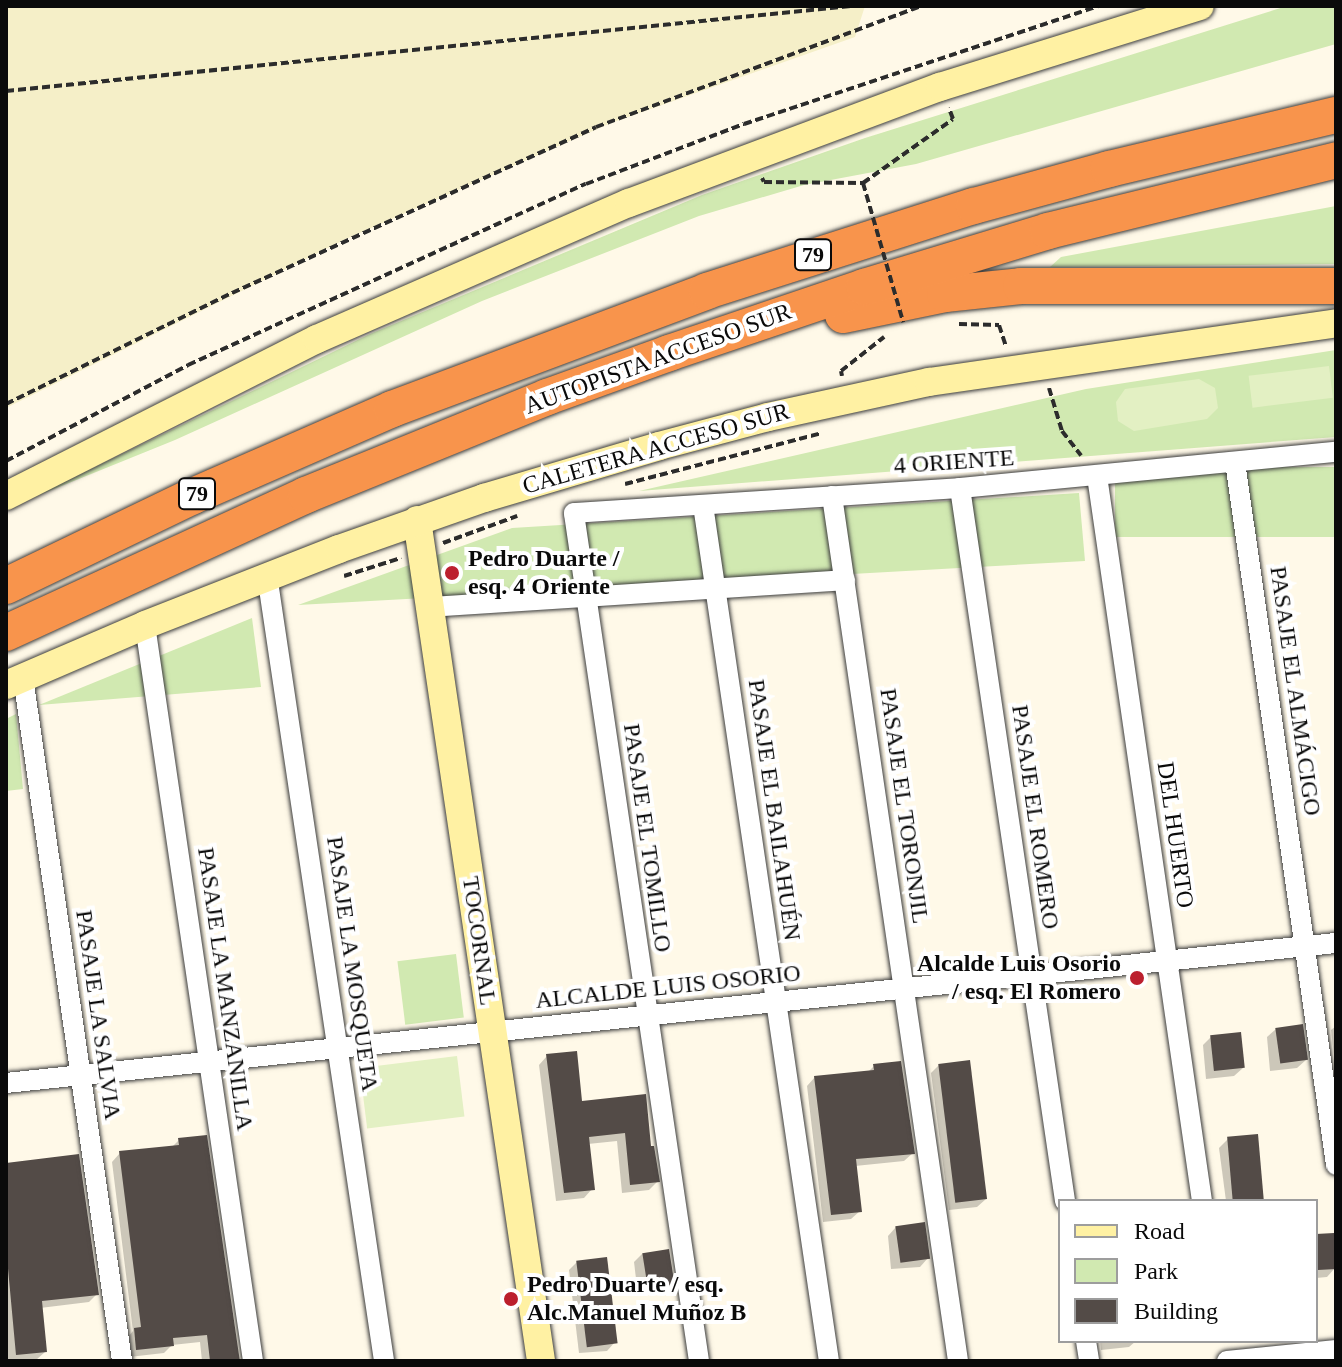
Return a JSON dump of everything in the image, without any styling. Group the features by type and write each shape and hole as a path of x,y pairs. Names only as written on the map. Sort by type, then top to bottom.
{"highway":[{"path":"1245,135 1336,104"},
{"name":"AUTOPISTA ACCESO SUR","path":"6,586 292,452 601,328 840,246 974,206 1245,135 1336,115"},
{"name":"AUTOPISTA ACCESO SUR","path":"6,633 306,495 507,413 669,353 864,287 1048,231 1336,160"},
{"path":"669,353 863,310 982,290 1069,285 1336,286"}],"main road":[{"path":"6,496 317,339 629,203 940,87 1200,6"},
{"name":"CALETERA ACCESO SUR","path":"15,681 267,575 417,520 551,477 768,417 929,382 1336,323"},
{"name":"TOCORNAL","path":"417,520 541,1361"}],"street":[{"name":"4 ORIENTE","path":"574,513 960,488 1336,452"},
{"name":"PASAJE EL ALMÁCIGO","path":"1235,462 1336,1165"},
{"name":"DEL HUERTO","path":"1097,476 1202,1199"},
{"name":"PASAJE EL ROMERO","path":"960,488 1065,1199"},
{"name":"PASAJE EL TORONJIL","path":"832,496 958,1361"},
{"name":"PASAJE EL BAILAHUÉN","path":"703,505 829,1361"},
{"name":"PASAJE EL TOMILLO","path":"574,513 699,1361"},
{"name":"PASAJE LA MOSQUETA","path":"267,575 384,1361"},
{"path":"430,607 845,580"},
{"name":"PASAJE LA MANZANILLA","path":"145,625 253,1361"},
{"name":"PASAJE LA SALVIA","path":"15,681 81,1075 122,1361"},
{"name":"ALCALDE LUIS OSORIO","path":"6,1083 1336,943"},
{"path":"1227,1361 1336,1350"}],"path":[{"path":"6,91 851,6"},
{"path":"6,404 232,293 596,127 922,6"},
{"path":"773,182 863,183 947,123"},
{"path":"841,371 903,322 863,183"},
{"path":"1042,365 1062,431 1097,476"}],"shaded area":[{"path":"6,6 865,6 855,37 611,123 346,239 6,408"}],"green space":[{"path":"1287,6 1336,6 1336,44 916,164 804,185 699,216 482,301 175,440 27,500 370,334 702,195 865,138"},
{"path":"1336,206 1336,264 1050,267 1061,257"},
{"path":"1336,350 1336,437 639,491 1086,389"},
{"path":"1329,366 1333,398 1253,408 1249,376"},
{"path":"1199,379 1215,388 1218,408 1207,419 1134,431 1118,421 1116,402 1125,389"},
{"path":"1115,467 1336,467 1336,537 1115,537"},
{"path":"1079,493 1085,561 298,605 512,528"},
{"path":"252,618 261,687 39,705"},
{"path":"16,714 23,789 6,791 6,719"},
{"path":"456,954 464,1018 405,1025 397,961"},
{"path":"457,1056 464,1117 367,1128 360,1068"}],"building":[{"path":"1303,1024 1308,1060 1280,1064 1275,1028"},
{"path":"1241,1032 1245,1068 1214,1071 1210,1035"},
{"path":"577,1051 582,1101 646,1094 651,1146 654,1146 660,1182 630,1185 625,1133 589,1137 595,1190 564,1193 546,1054"},
{"path":"970,1060 987,1199 955,1203 938,1064"},
{"path":"901,1061 915,1154 856,1159 862,1212 831,1215 814,1076 874,1070 873,1064"},
{"path":"1258,1134 1264,1199 1233,1199 1227,1137"},
{"path":"207,1135 240,1361 210,1361 207,1335 173,1338 174,1346 136,1350 134,1328 141,1327 119,1151 179,1145 178,1138"},
{"path":"79,1154 99,1295 42,1301 47,1352 16,1355 6,1247 6,1163"},
{"path":"925,1222 930,1259 900,1263 895,1226"},
{"path":"1334,1233 1336,1269 1318,1270 1318,1234"},
{"path":"669,1249 675,1285 648,1289 642,1253"},
{"path":"607,1257 618,1343 587,1347 576,1261"}],"place":[{"name":"Pedro Duarte / esq. 4 Oriente","path":"452,573"},
{"name":"Alcalde Luis Osorio / esq. El Romero","path":"1137,978"},
{"name":"Pedro Duarte / esq. Alc.Manuel Muñoz B","path":"511,1299"}]}
